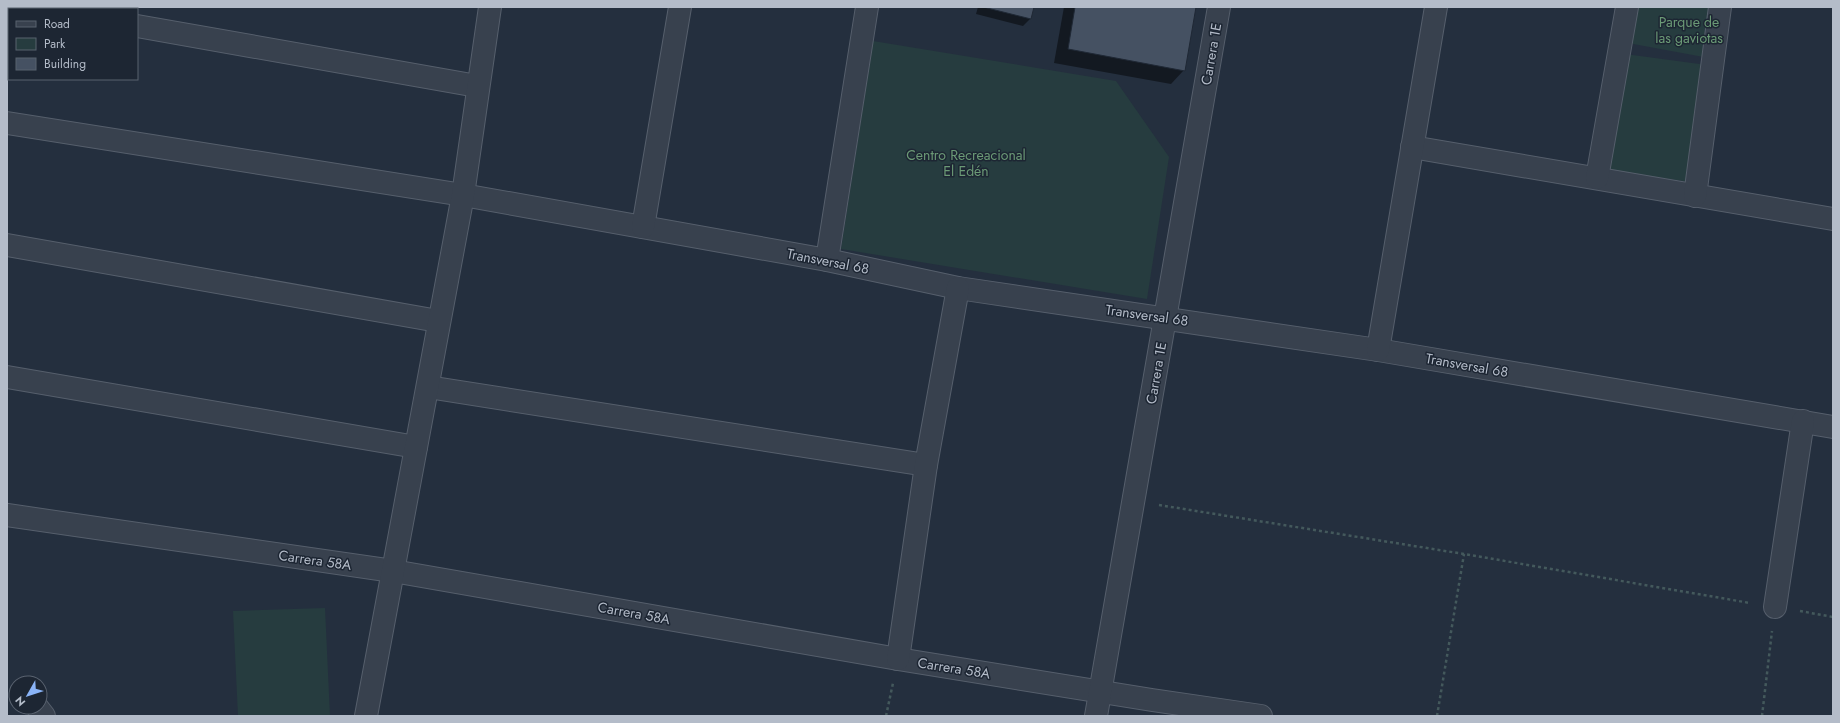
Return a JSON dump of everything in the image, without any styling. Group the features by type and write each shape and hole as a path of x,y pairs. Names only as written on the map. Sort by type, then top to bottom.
{"street":[{"path":"366,716 428,387 438,322 463,195 477,86 490,7"},
{"path":"643,228 680,7"},
{"path":"827,260 867,7"},
{"name":"Carrera 1E","path":"1096,716 1219,7"},
{"path":"1378,350 1436,7"},
{"path":"1597,178 1627,7"},
{"path":"1695,196 1720,7"},
{"path":"138,26 477,86"},
{"name":"Transversal 68","path":"7,123 463,195 827,260 958,288 1166,317 1378,350 1833,427"},
{"path":"1412,147 1833,219"},
{"path":"7,245 438,322"},
{"path":"898,659 926,465 958,288"},
{"path":"7,377 416,447"},
{"path":"428,387 926,465"},
{"path":"1775,607 1803,421"},
{"name":"Carrera 58A","path":"7,515 393,571 898,659 1100,692 1158,708 1261,716"}],"path":[{"path":"1134,501 1464,554 1833,616"},
{"path":"1437,716 1464,554"},
{"path":"1762,716 1775,607"},
{"path":"886,716 898,659"}],"green space":[{"name":"Parque de las gaviotas","path":"1635,7 1718,7 1709,58 1628,43"},
{"name":"Centro Recreacional El Edén","path":"873,41 1116,81 1169,157 1147,299 841,249"},
{"path":"1625,54 1707,65 1690,182 1604,170"},
{"path":"325,608 330,716 238,716 233,611"}],"building":[{"path":"983,7 1034,7 1031,19"},
{"path":"1075,7 1196,7 1185,71 1068,49"}]}
